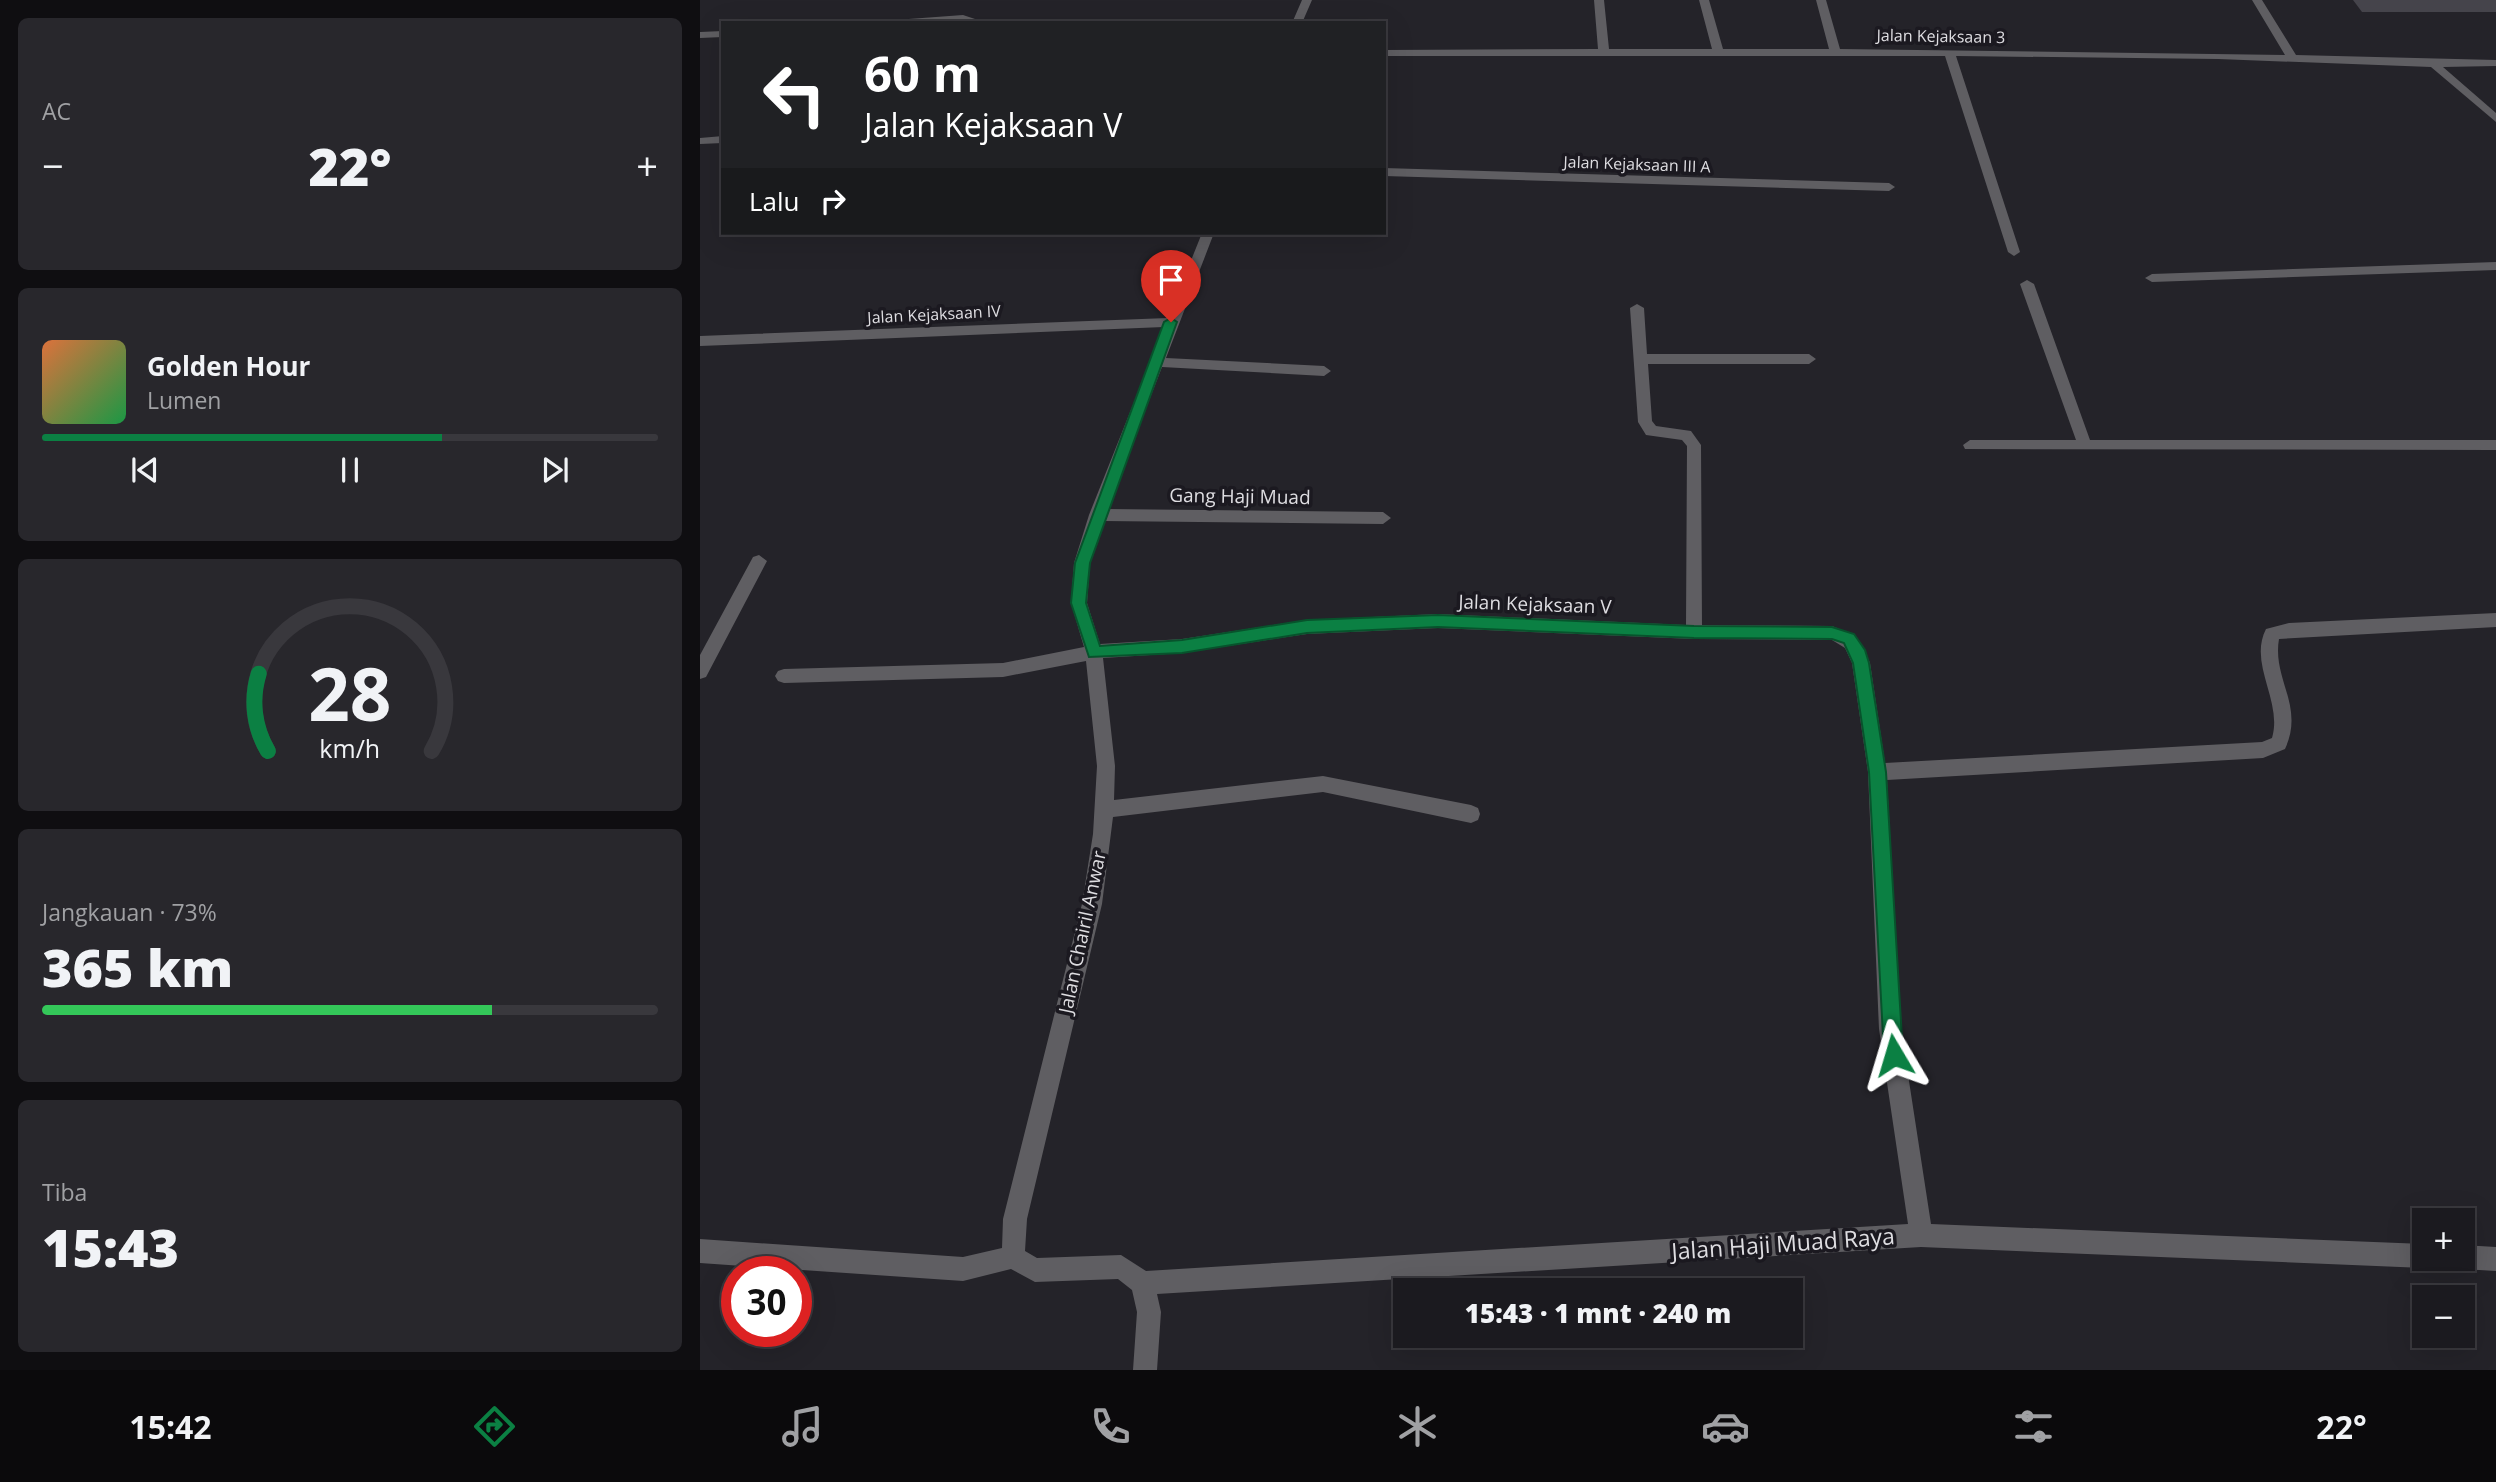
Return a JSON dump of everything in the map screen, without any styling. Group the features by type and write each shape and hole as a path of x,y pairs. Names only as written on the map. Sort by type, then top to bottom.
{"street":[{"path":"1298,21 1307,0"},
{"path":"1599,0 1604,52"},
{"path":"1704,0 1718,51"},
{"path":"1821,0 1835,51"},
{"path":"2258,0 2291,56"},
{"path":"928,21 972,21"},
{"path":"700,35 721,34"},
{"path":"1949,52 2014,253"},
{"name":"Jalan Kejaksaan 3","path":"1386,53 1949,52 2291,56 2435,65 2496,64"},
{"path":"2435,65 2496,119"},
{"path":"700,141 721,139"},
{"name":"Jalan Kejaksaan III A","path":"1386,172 1889,187"},
{"name":"Jalan Chairil Anwar","path":"1013,1257 1015,1219 1092,904 1104,810 1106,766 1094,652 1079,603 1082,563 1097,514 1207,235"},
{"path":"2152,278 2496,267"},
{"path":"2027,284 2085,445"},
{"path":"1637,309 1647,428 1661,433 1686,435 1694,445 1694,632"},
{"name":"Jalan Kejaksaan IV","path":"700,341 1171,322"},
{"path":"1640,359 1809,359"},
{"path":"1156,362 1324,371"},
{"path":"1970,445 2496,444"},
{"name":"Gang Haji Muad","path":"1097,514 1382,518"},
{"path":"700,671 759,561"},
{"path":"1921,1235 1890,1030 1877,772 2263,750 2279,743 2285,732 2286,713 2268,646 2272,634 2289,630 2496,620"},
{"name":"Jalan Kejaksaan V","path":"784,676 1003,670 1094,652 1182,646 1307,626 1438,621 1694,632 1832,633 1849,638 1857,650 1877,772"},
{"path":"1104,810 1323,784 1471,814"},
{"name":"Jalan Haji Muad Raya","path":"1143,1283 1921,1235 2412,1255"},
{"path":"700,1251 963,1269 1013,1257 1035,1270 1121,1267 1143,1283 1149,1312 1144,1370"},
{"path":"2475,1258 2496,1259"}],"route":[{"path":"1171,322 1097,514 1082,563 1079,603 1094,652 1182,646 1307,626 1438,621 1694,632 1832,633 1849,638 1861,663 1877,772 1890,1030 1894,1055"}]}
